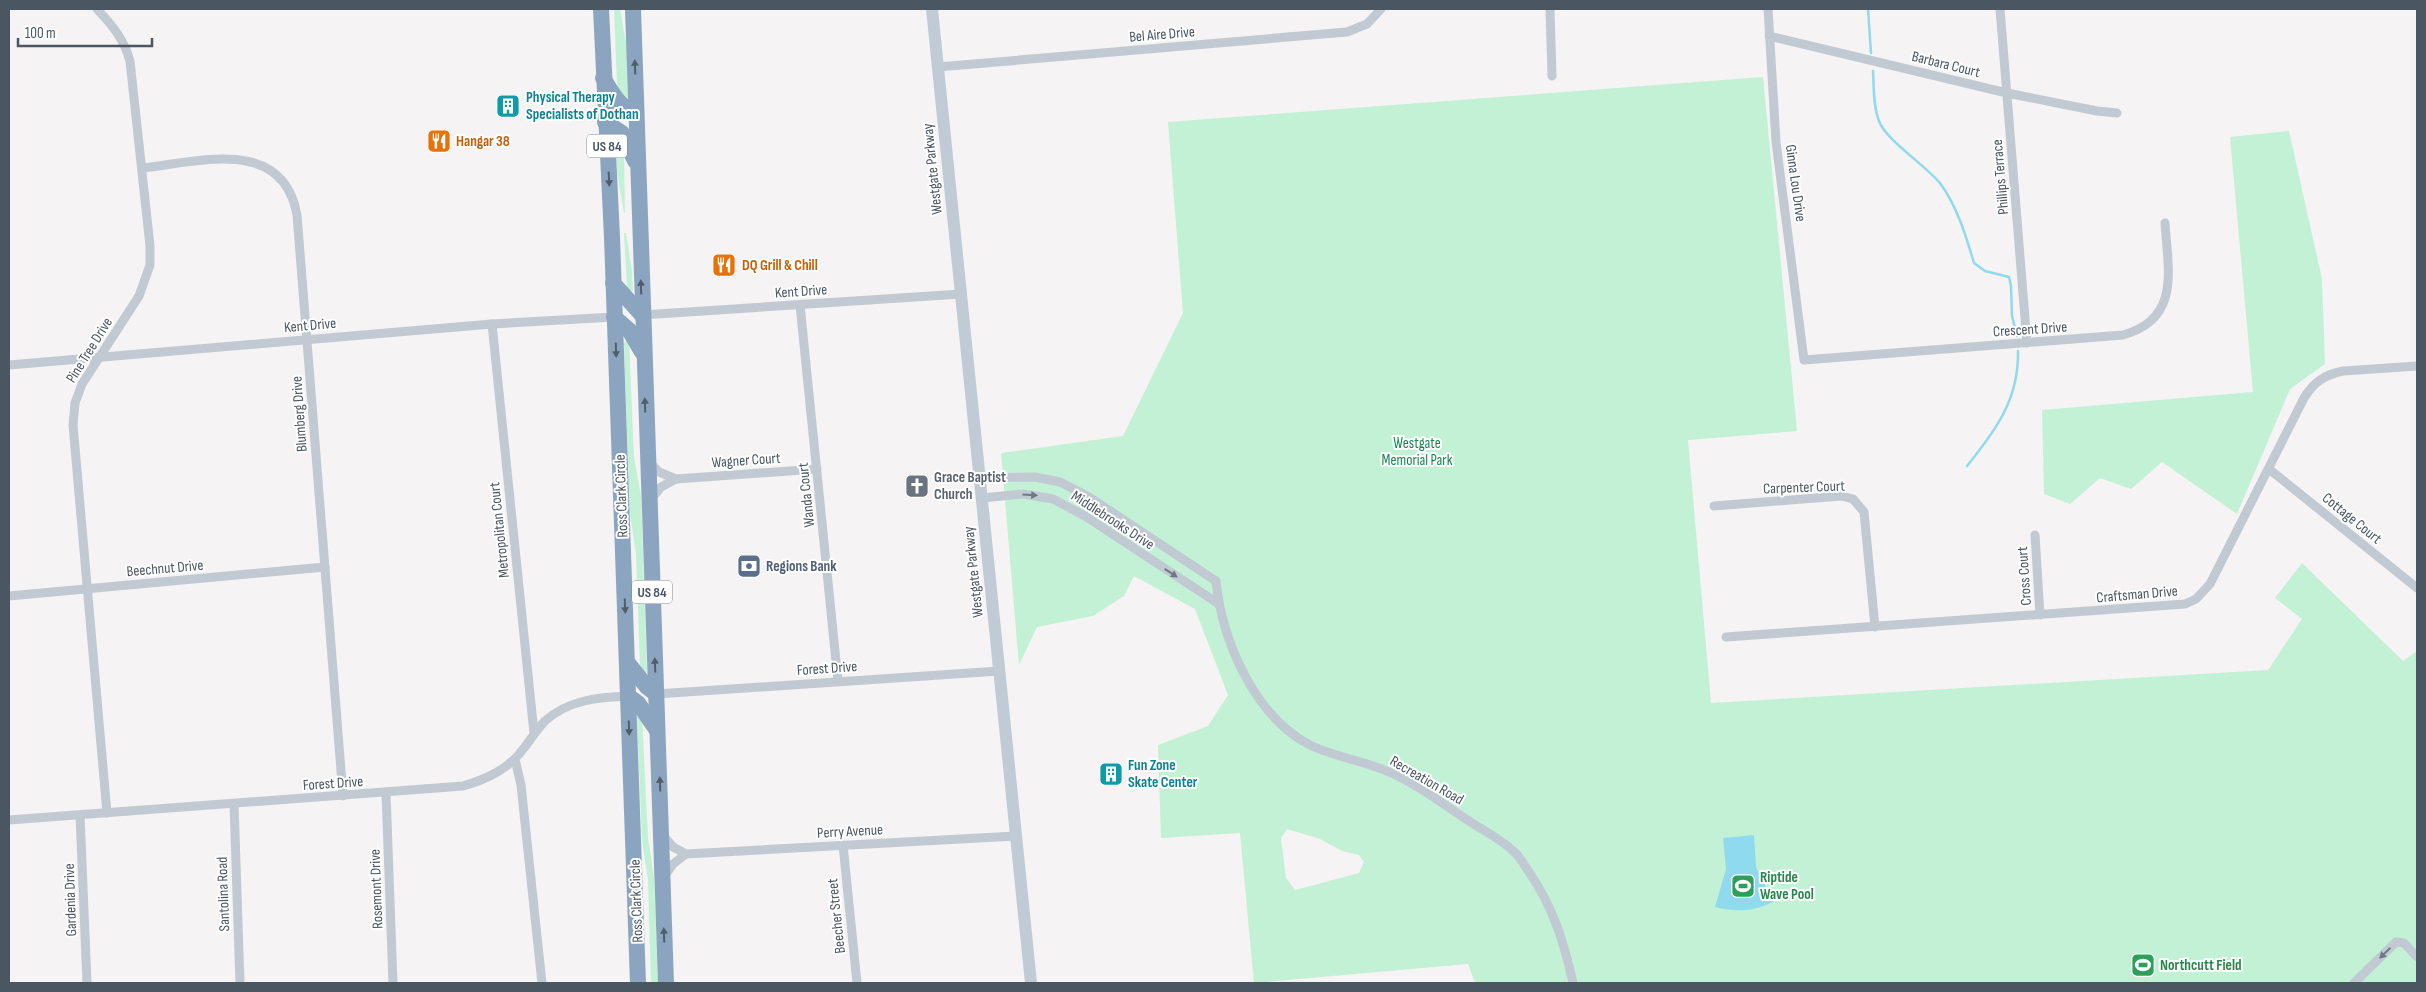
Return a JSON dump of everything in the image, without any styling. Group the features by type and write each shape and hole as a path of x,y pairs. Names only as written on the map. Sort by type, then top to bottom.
{"highway":[{"name":"Ross Clark Circle","path":"601,9 627,662 636,980"},
{"name":"Ross Clark Circle","path":"633,9 666,983"},
{"path":"603,78 621,105 626,109 636,112"},
{"path":"605,122 622,133 638,168"},
{"path":"613,283 642,315"},
{"path":"614,317 629,330 644,354"},
{"path":"627,662 647,687 656,694"},
{"path":"628,696 638,703 658,731"}],"main road":[{"name":"Westgate Parkway","path":"932,9 1031,983"}],"street":[{"name":"Pine Tree Drive","path":"97,9 114,27 125,45 130,62 150,246 148,274 139,296 78,393 73,418 107,813"},
{"name":"Bel Aire Drive","path":"938,67 1347,32 1367,24 1381,9"},
{"path":"1550,9 1552,76"},
{"name":"Ginna Lou Drive","path":"1768,9 1776,142 1804,360"},
{"name":"Phillips Terrace","path":"2000,9 2027,342"},
{"name":"Barbara Court","path":"1769,36 2007,93 2097,111 2117,113"},
{"name":"Blumberg Drive","path":"142,168 236,159 260,164 280,179 290,192 298,216 343,796"},
{"name":"Crescent Drive","path":"1804,360 2123,336 2147,325 2156,317 2166,299 2168,276 2165,223"},
{"name":"Kent Drive","path":"642,315 961,294"},
{"name":"Wanda Court","path":"800,305 838,681"},
{"name":"Kent Drive","path":"9,365 307,338 614,317"},
{"name":"Metropolitan Court","path":"492,324 534,733"},
{"name":"Craftsman Drive","path":"1726,637 2173,606 2196,599 2210,584 2304,398 2316,382 2332,373 2343,371 2417,366"},
{"path":"647,460 659,472 676,479"},
{"name":"Wagner Court","path":"676,479 817,469"},
{"name":"Cottage Court","path":"2269,469 2417,588"},
{"name":"Middlebrooks Drive","path":"980,478 1035,477 1060,482 1097,502 1216,581"},
{"path":"649,502 661,487 676,479"},
{"name":"Middlebrooks Drive","path":"982,498 1023,494 1053,498 1085,516 1219,604"},
{"name":"Carpenter Court","path":"1714,506 1841,496 1856,501 1864,512 1875,627"},
{"name":"Cross Court","path":"2035,535 2040,615"},
{"name":"Beechnut Drive","path":"9,596 325,567"},
{"name":"Recreation Road","path":"1216,581 1219,604 1246,677 1268,712 1285,729 1324,751 1381,768 1396,776 1513,851 1539,886 1554,914 1573,983"},
{"name":"Forest Drive","path":"656,694 999,671"},
{"name":"Forest Drive","path":"9,820 463,786 493,775 515,759 534,733 554,715 576,704 605,697 628,696"},
{"path":"515,759 521,785 542,983"},
{"name":"Rosemont Drive","path":"386,793 393,983"},
{"name":"Santolina Road","path":"234,804 240,983"},
{"name":"Gardenia Drive","path":"80,815 87,983"},
{"path":"661,833 673,846 686,854 673,864 663,877"},
{"name":"Perry Avenue","path":"686,854 1016,836"},
{"name":"Beecher Street","path":"843,845 856,983"},
{"path":"2354,983 2396,942 2404,943 2417,957"}],"green space":[{"path":"614,9 620,9 627,48 628,98 621,97 617,84"},
{"name":"Westgate Memorial Park","path":"1763,77 1797,431 1688,440 1711,703 2268,670 2302,619 2275,598 2302,563 2403,661 2417,651 2417,983 1475,983 1468,964 1254,983 1240,833 1161,838 1158,745 1208,726 1228,695 1195,609 1134,576 1124,596 1093,616 1037,627 1019,665 1001,453 1123,436 1183,313 1168,122","holes":["1287,829 1320,839 1342,851 1359,855 1364,862 1359,873 1295,890 1286,878 1281,838"]},
{"path":"2289,131 2322,279 2325,364 2290,389 2237,514 2162,462 2131,489 2100,478 2070,504 2044,494 2042,410 2253,392 2230,137"},
{"path":"620,139 624,153 625,213 617,172 615,141"},
{"path":"624,233 626,233 632,271 633,291 627,291"},
{"path":"629,341 634,457 641,496 647,672 643,673 640,664 636,553 630,514 624,345 624,342"},
{"path":"642,716 648,838 654,877 658,983 651,983 648,880 642,840 637,717"}],"water":[{"name":"Riptide Wave Pool","path":"1754,835 1756,867 1773,902 1758,908 1744,910 1715,907 1726,869 1723,838"}],"waterway":[{"path":"1868,9 1871,53"},
{"path":"1873,71 1876,109 1883,128 1897,144 1940,183 1956,211 1974,263 1985,271 2009,277 2012,316 2017,336"},
{"path":"1967,466 1987,440 2004,413 2015,384 2018,351"}],"place":[{"name":"Physical Therapy Specialists of Dothan","path":"508,106"},
{"name":"Hangar 38","path":"439,141"},
{"name":"DQ Grill & Chill","path":"724,265"},
{"name":"Grace Baptist Church","path":"917,486"},
{"name":"Regions Bank","path":"749,566"},
{"name":"Fun Zone Skate Center","path":"1111,774"},
{"name":"Riptide Wave Pool","path":"1743,886"},
{"name":"Northcutt Field","path":"2143,965"}]}
